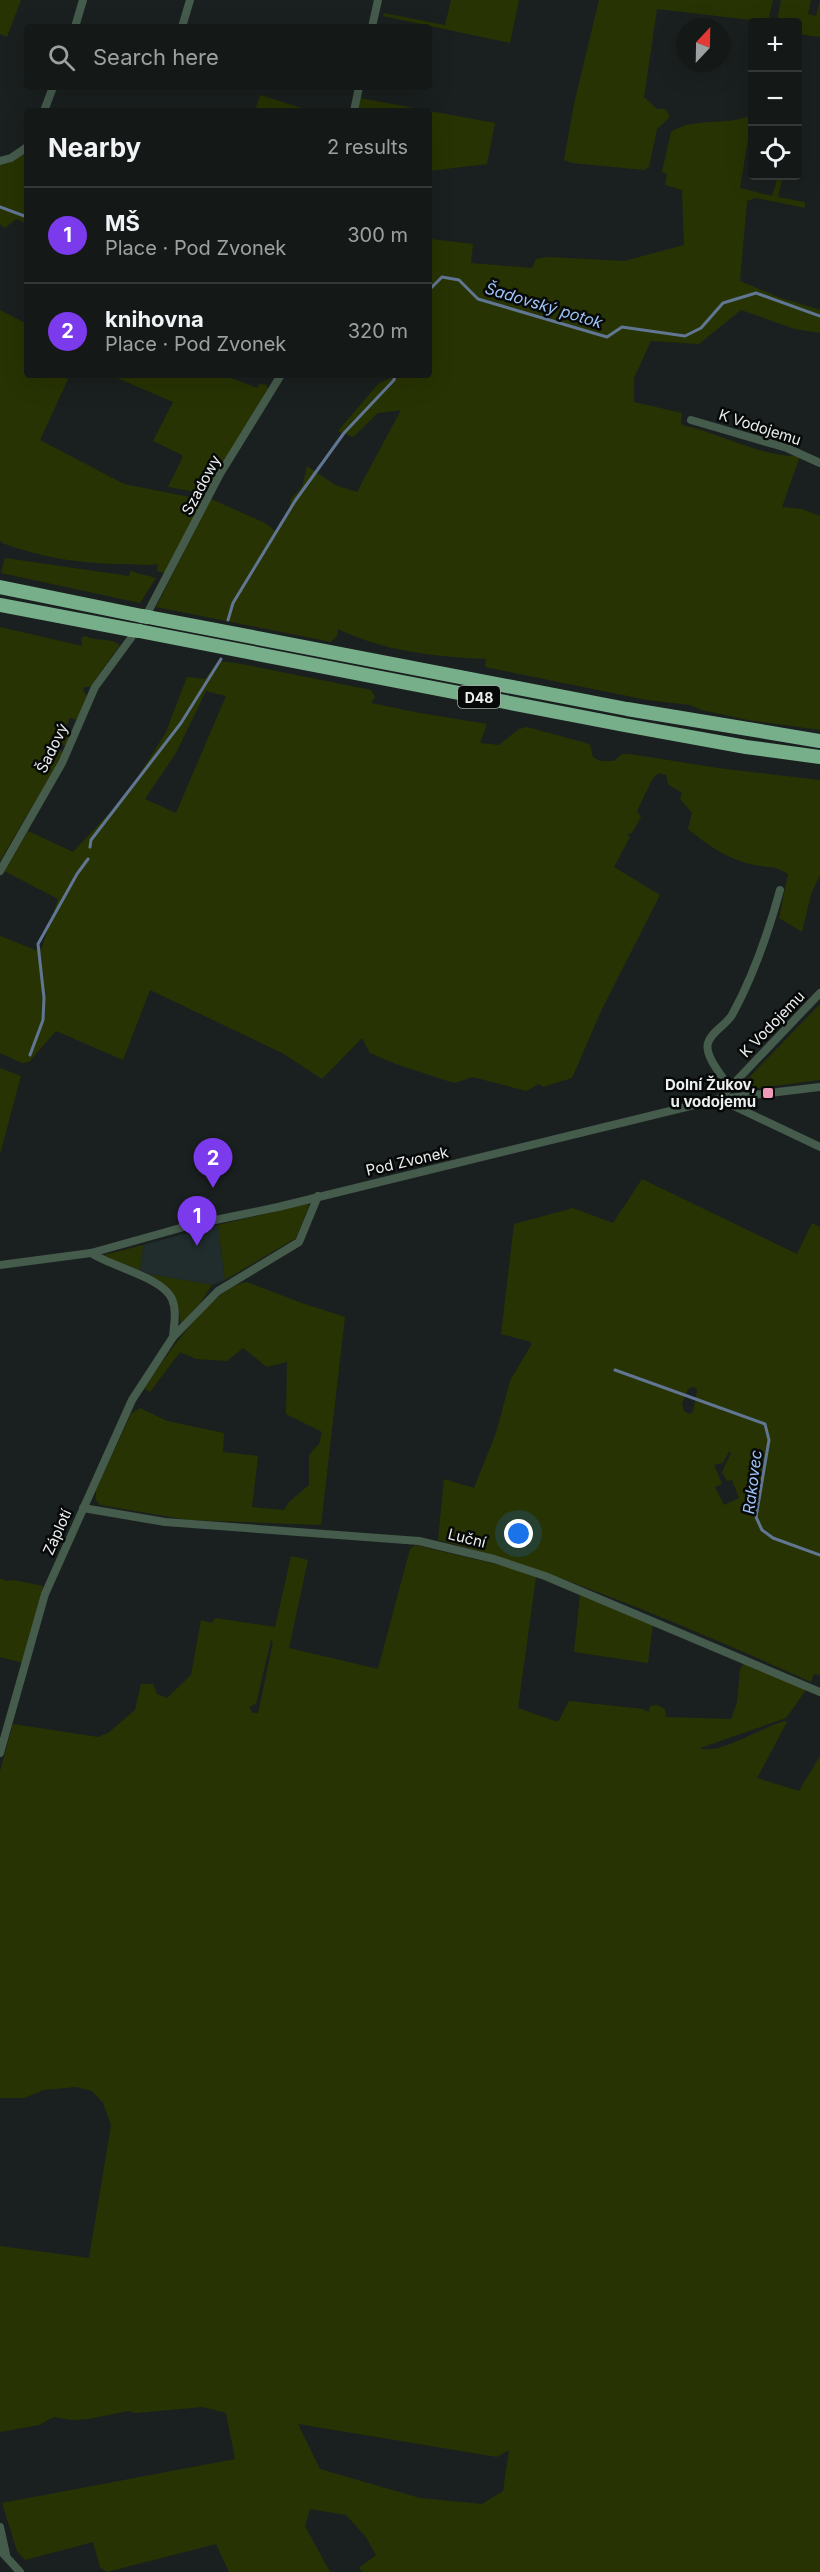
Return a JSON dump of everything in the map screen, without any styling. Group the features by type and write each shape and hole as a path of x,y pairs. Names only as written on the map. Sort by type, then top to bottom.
{"highway":[{"name":"D48","path":"0,587 627,709 820,741"},
{"name":"D48","path":"0,605 134,633 624,725 746,747 820,757"}],"street":[{"path":"76,24 83,0"},
{"path":"183,24 190,0"},
{"path":"373,24 378,0"},
{"path":"45,108 52,90"},
{"path":"355,108 358,90"},
{"path":"0,161 11,158 24,149"},
{"name":"Szadowy","path":"146,614 220,474 280,378"},
{"name":"K Vodojemu","path":"691,420 787,448 820,463"},
{"name":"Šadový","path":"0,871 62,763 95,687 134,633"},
{"path":"730,1088 708,1052 707,1044 730,1018 760,956 780,890"},
{"name":"K Vodojemu","path":"719,1099 820,993"},
{"name":"Pod Zvonek","path":"0,1265 91,1253 191,1226 719,1099 820,1087"},
{"path":"719,1099 820,1147"},
{"name":"Záplotí","path":"0,1753 45,1594 132,1400 173,1337 218,1291 299,1242 318,1196"},
{"path":"91,1253 102,1261 156,1283 167,1291 175,1312 173,1337"},
{"name":"Luční","path":"83,1508 165,1522 419,1541 473,1554 545,1576 820,1692"},
{"path":"0,2527 3,2552 20,2572"}],"shaded area":[{"path":"218,1225 225,1280 212,1285 149,1274 140,1270 143,1245"}],"green space":[{"path":"0,0 21,0 7,37 0,34"},
{"path":"451,0 519,0 510,43 432,26 432,24 421,24 383,16 384,13 445,25"},
{"path":"599,0 773,0 769,18 748,20 657,9 644,97 657,109 665,109 670,117 657,129 649,167 644,170 572,163 564,160 574,104"},
{"path":"781,0 811,0 808,14 816,16 820,0 820,37 802,35 802,18 778,18"},
{"path":"260,95 301,108 256,108"},
{"path":"360,98 414,108 358,108"},
{"path":"432,111 495,123 487,164 432,171"},
{"path":"748,117 748,139 740,188 772,196 777,180 782,180 778,197 805,202 805,208 756,198 747,201 740,281 778,297 820,310 820,333 795,329 741,310 699,344 651,341 634,378 634,402 682,413 681,425 771,453 800,456 782,507 802,509 820,516 820,730 748,720 702,710 690,705 647,700 485,667 486,659 410,652 373,643 338,629 337,636 331,642 156,607 211,499 265,523 275,531 288,516 291,499 302,487 307,466 335,485 357,492 401,410 378,413 353,437 338,431 378,384 390,378 432,378 432,239 473,244 471,263 532,268 536,259 547,257 624,261 684,245 682,190 665,185 667,174 662,172 671,132 690,124"},
{"path":"24,151 24,223 16,219 5,228 0,224 0,160 6,163"},
{"path":"0,310 24,322 24,378 69,378 40,440 124,484 189,497 206,496 165,573 157,571 158,564 109,564 63,559 32,553 2,543 0,540"},
{"path":"117,378 231,378 257,388 259,384 267,385 268,392 208,489 191,491 168,487 182,455 153,441 173,402"},
{"path":"5,558 129,576 130,571 156,578 140,603 1,573"},
{"path":"0,627 82,646 81,638 85,636 112,641 120,645 90,687 84,687 83,691 87,696 77,720 70,718 65,729 72,733 66,746 60,744 58,749 63,752 59,761 0,861"},
{"path":"218,661 236,663 371,690 375,697 371,703 487,724 480,743 499,745 519,729 527,727 586,743 590,745 593,757 600,761 614,761 622,754 630,754 718,768 820,780 820,875 811,894 802,932 779,918 788,874 777,868 751,864 731,857 688,829 692,813 680,799 682,793 668,784 666,775 659,773 653,778 637,811 641,817 632,833 627,834 630,837 614,867 660,895 602,1009 572,1078 543,1087 539,1084 526,1091 473,1077 454,1083 370,1053 362,1038 322,1079 282,1053 150,990 123,1060 56,1031 29,1062 22,1063 0,1053 0,936 38,951 42,947 58,899 4,871 28,831 73,852 128,793 166,732 187,677 205,679","holes":["206,691 226,696 176,813 145,799 176,753"]},
{"path":"820,1004 820,1080 736,1091"},
{"path":"0,1068 21,1076 0,1154"},
{"path":"642,1179 797,1254 812,1223 820,1227 820,1675 814,1674 811,1682 674,1622 581,1586 438,1540 444,1479 474,1488 496,1433 510,1381 531,1345 531,1342 501,1334 514,1224 573,1208 613,1223","holes":["692,1387 697,1391 693,1412 689,1414 684,1411 682,1404 688,1389","729,1451 731,1453 722,1472 727,1481 732,1480 739,1498 724,1505 715,1487 722,1484 714,1465 723,1463"]},
{"path":"307,1204 309,1206 296,1238 225,1280 218,1225"},
{"path":"143,1245 140,1270 104,1255"},
{"path":"149,1274 212,1285 200,1303 181,1323 172,1294"},
{"path":"247,1282 345,1317 321,1525 188,1520 100,1505 96,1500 96,1490 131,1414 140,1408 167,1421 224,1433 223,1452 258,1456 252,1507 284,1510 289,1502 309,1485 309,1455 319,1444 322,1432 286,1414 287,1362 267,1367 243,1348 227,1361 196,1359 180,1352 150,1392 144,1388 176,1343 204,1310 233,1287"},
{"path":"415,1545 512,1568 536,1577 518,1708 558,1722 569,1701 643,1709 649,1712 650,1706 657,1705 665,1709 666,1717 731,1719 737,1703 740,1669 744,1663 806,1690 786,1718 700,1748 718,1748 785,1721 787,1722 757,1778 799,1791 820,1756 820,2572 362,2572 359,2568 376,2555 366,2537 346,2515 310,2509 305,2526 330,2572 229,2572 216,2544 107,2572 100,2567 93,2542 25,2560 17,2551 2,2503 235,2459 226,2413 203,2407 135,2413 128,2411 89,2419 71,2420 54,2417 39,2425 0,2432 0,2246 89,2258 111,2125 103,2103 92,2091 76,2087 44,2090 24,2098 0,2098 0,1771 13,1724 98,1737 108,1733 135,1710 141,1684 153,1684 157,1694 167,1698 191,1675 201,1620 212,1623 215,1618 275,1627 291,1556 308,1560 289,1648 378,1669 410,1549","holes":["271,1640 273,1642 258,1713 253,1713 249,1707 256,1704","298,2424 497,2457 509,2450 503,2491 482,2504 420,2498 320,2469"]},
{"path":"0,1578 43,1586 23,1663 0,1657"},
{"path":"580,1595 653,1624 648,1663 574,1652"}],"waterway":[{"name":"Šadovský potok","path":"0,207 24,216"},
{"name":"Šadovský potok","path":"432,287 442,277 459,280 478,299 607,337 622,327 685,336 701,328 723,303 756,293 820,316"},
{"path":"228,620 233,603 295,501 344,433 394,378"},
{"path":"90,847 91,840 181,723 221,659"},
{"path":"30,1055 43,1020 44,998 38,944 77,874 88,859"},
{"name":"Rakovec","path":"615,1370 765,1424 769,1440 756,1517 762,1530 773,1538 820,1555"}],"place":[{"name":"Dolní Žukov, u vodojemu","path":"768,1093"},
{"name":"knihovna","path":"213,1188"},
{"name":"MŠ","path":"197,1246"}]}
